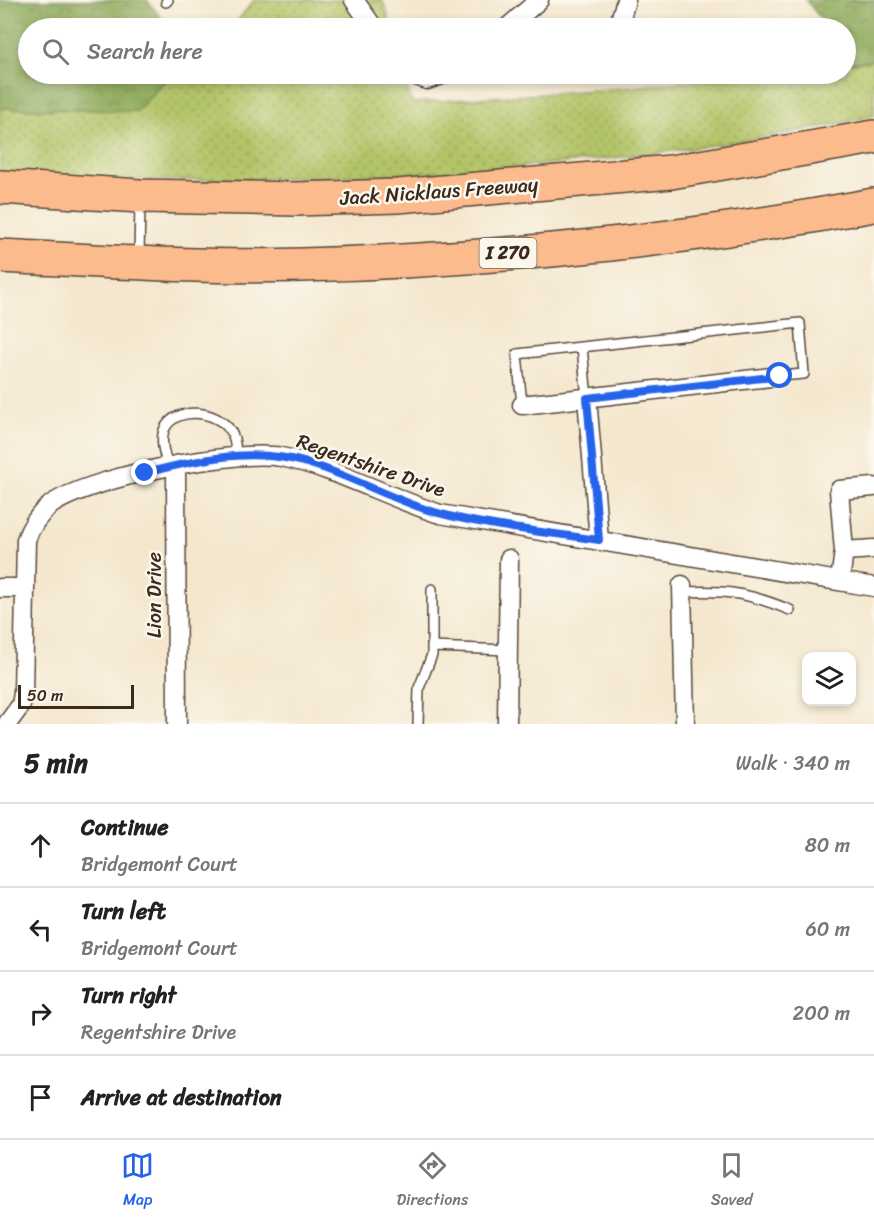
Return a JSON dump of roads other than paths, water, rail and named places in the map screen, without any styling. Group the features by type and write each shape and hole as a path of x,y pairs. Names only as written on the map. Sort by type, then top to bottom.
{"highway":[{"name":"Jack Nicklaus Freeway","path":"0,187 140,196 307,199 398,196 671,172 874,138"},
{"name":"I 270","path":"0,256 139,263 304,265 459,257 597,246 874,205"}],"street":[{"path":"518,18 539,0"},
{"path":"621,18 626,0"},
{"path":"357,1 368,18"},
{"path":"522,405 780,376"},
{"path":"587,398 599,540"},
{"name":"Regentshire Drive","path":"7,724 21,705 23,693 23,588 26,540 30,529 45,510 80,492 172,466 236,455 282,457 309,465 401,502 440,513 874,587"},
{"name":"Lion Drive","path":"172,466 177,724"},
{"path":"840,581 844,551 839,490 874,487"},
{"path":"844,551 874,549"},
{"path":"507,724 510,559"},
{"path":"0,588 23,588"},
{"path":"682,589 686,724"}],"lane":[{"path":"139,263 140,196"},
{"path":"522,405 517,354 800,323 804,374 780,376"},
{"path":"582,347 587,398"},
{"path":"172,466 163,448 164,431 169,423 187,414 208,415 224,423 233,436 236,455"},
{"path":"418,724 419,688 432,655 432,589"},
{"path":"682,589 751,594 790,610"},
{"path":"432,647 508,650"}]}
